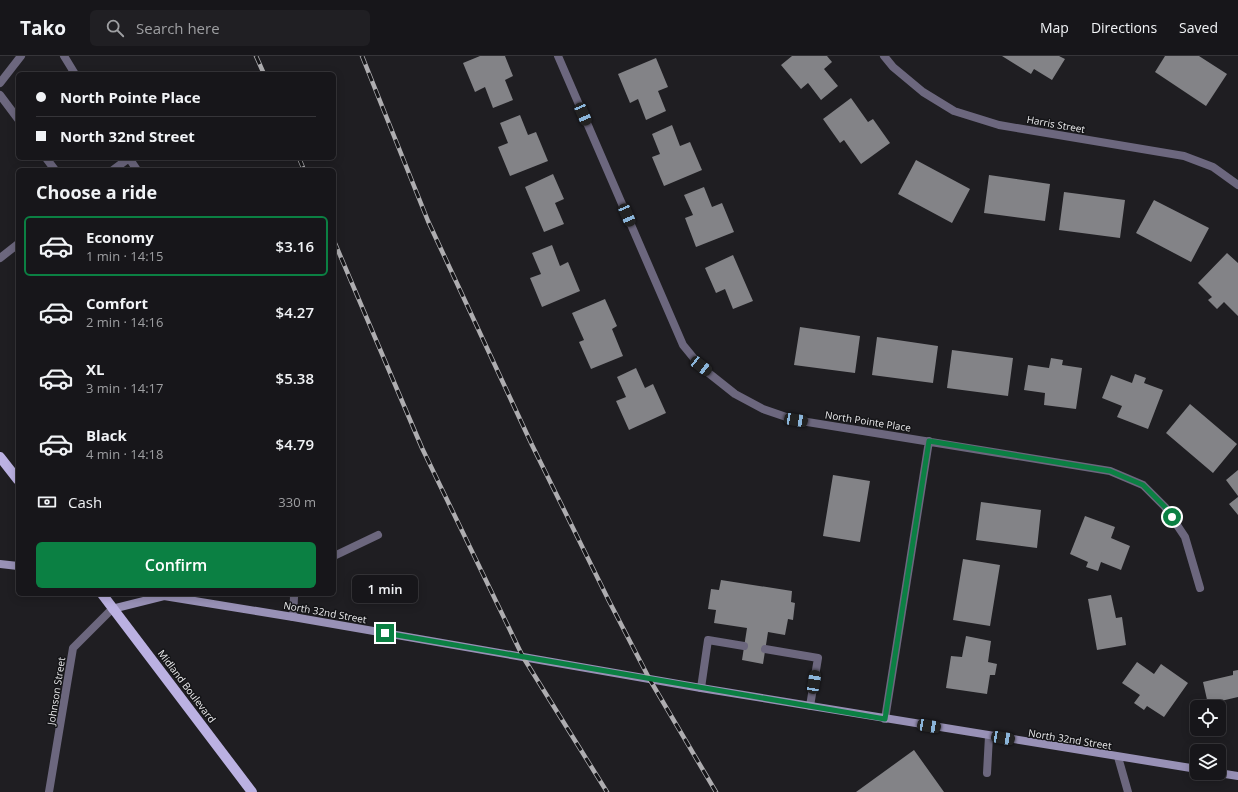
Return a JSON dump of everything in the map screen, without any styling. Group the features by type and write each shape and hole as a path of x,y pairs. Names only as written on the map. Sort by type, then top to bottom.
{"main road":[{"path":"0,456 16,477"},
{"name":"Midland Boulevard","path":"103,596 252,792"}],"street":[{"path":"0,83 21,56"},
{"path":"64,56 74,72"},
{"name":"North Pointe Place","path":"558,56 683,345 701,366 735,394 764,409 796,420 1110,471 1143,485 1165,507 1185,537 1200,588"},
{"name":"Harris Street","path":"884,56 893,67 923,92 954,111 999,125 1184,156 1213,166 1238,184"},
{"path":"0,95 16,116"},
{"path":"116,168 126,160"},
{"path":"0,258 16,246"},
{"path":"885,719 929,441"},
{"path":"336,555 378,535"},
{"path":"0,564 16,566"},
{"name":"North 32nd Street","path":"112,609 164,596 700,688 1190,768"},
{"path":"293,617 294,596"},
{"name":"Johnson Street","path":"49,792 73,648 112,609"},
{"path":"700,688 708,640 744,646"},
{"path":"765,649 818,658 810,706"},
{"path":"987,773 989,736"},
{"path":"1118,757 1128,792"},
{"path":"1226,774 1238,776"}],"building":[{"path":"480,56 505,56 513,76 505,80 513,100 493,108 485,87 475,92 463,63"},
{"path":"792,56 827,56 832,62 824,69 838,86 821,100 808,83 801,89 781,65"},
{"path":"1002,56 1059,56 1065,59 1052,80 1034,69 1031,74"},
{"path":"1165,56 1199,56 1227,74 1206,106 1155,72"},
{"path":"656,58 668,87 658,91 666,111 646,120 638,99 630,103 618,74"},
{"path":"851,98 868,122 873,119 890,143 861,164 844,140 840,143 823,119"},
{"path":"520,115 528,135 536,132 548,161 510,176 498,147 508,143 500,123"},
{"path":"672,125 680,146 690,142 702,170 664,186 652,157 660,154 652,134"},
{"path":"916,160 970,189 952,223 898,194"},
{"path":"553,174 564,199 555,203 564,224 544,232 525,187"},
{"path":"989,175 1050,184 1045,221 984,213"},
{"path":"704,187 712,207 722,203 734,232 696,247 685,218 693,215 684,195"},
{"path":"1064,192 1125,200 1120,238 1059,230"},
{"path":"1154,200 1209,228 1191,262 1136,233"},
{"path":"552,245 560,266 568,262 580,291 542,307 530,278 541,274 532,253"},
{"path":"1227,253 1238,263 1238,316 1224,302 1217,309 1208,300 1212,297 1198,283"},
{"path":"733,255 753,301 733,309 725,289 716,293 705,268"},
{"path":"605,299 617,326 612,329 623,356 591,369 579,342 584,340 572,313"},
{"path":"800,327 860,336 855,373 794,365"},
{"path":"877,337 938,346 933,383 872,375"},
{"path":"952,350 1013,358 1008,396 947,388"},
{"path":"1051,358 1063,360 1062,365 1082,368 1076,409 1044,405 1045,393 1024,390 1028,365 1049,368"},
{"path":"636,368 645,388 653,384 666,413 629,430 616,401 626,397 617,377"},
{"path":"1135,374 1146,378 1144,383 1163,390 1148,429 1117,417 1122,406 1102,398 1111,375 1132,383"},
{"path":"1190,404 1237,444 1213,473 1166,433"},
{"path":"1238,470 1238,496 1226,480"},
{"path":"833,475 870,481 860,542 823,536"},
{"path":"1238,497 1238,515 1229,504"},
{"path":"981,502 1041,510 1037,548 976,540"},
{"path":"1085,516 1115,527 1111,538 1130,546 1121,570 1101,562 1098,571 1086,567 1088,562 1070,554"},
{"path":"963,559 1000,565 990,626 953,620"},
{"path":"721,580 792,591 791,602 795,603 793,620 788,619 785,635 768,632 763,664 742,660 747,628 714,623 716,610 708,609 711,589 719,590"},
{"path":"1111,595 1116,618 1122,617 1126,645 1097,650 1088,599"},
{"path":"966,636 991,641 988,662 997,664 995,675 990,675 987,694 946,688 951,656 962,657"},
{"path":"1137,662 1154,674 1161,664 1188,683 1164,717 1147,706 1144,710 1134,703 1140,695 1122,683"},
{"path":"1238,670 1238,697 1225,700 1207,700 1203,682 1233,675 1233,671"},
{"path":"914,750 944,792 856,792"}],"railway":[{"path":"256,56 263,72"},
{"path":"362,56 428,221 532,445 650,680 716,792"},
{"path":"300,160 303,168"},
{"path":"336,246 422,448 523,657 607,792"}],"route":[{"path":"385,633 650,680 885,719 929,441 1110,471 1143,485 1165,507 1172,517"}]}
